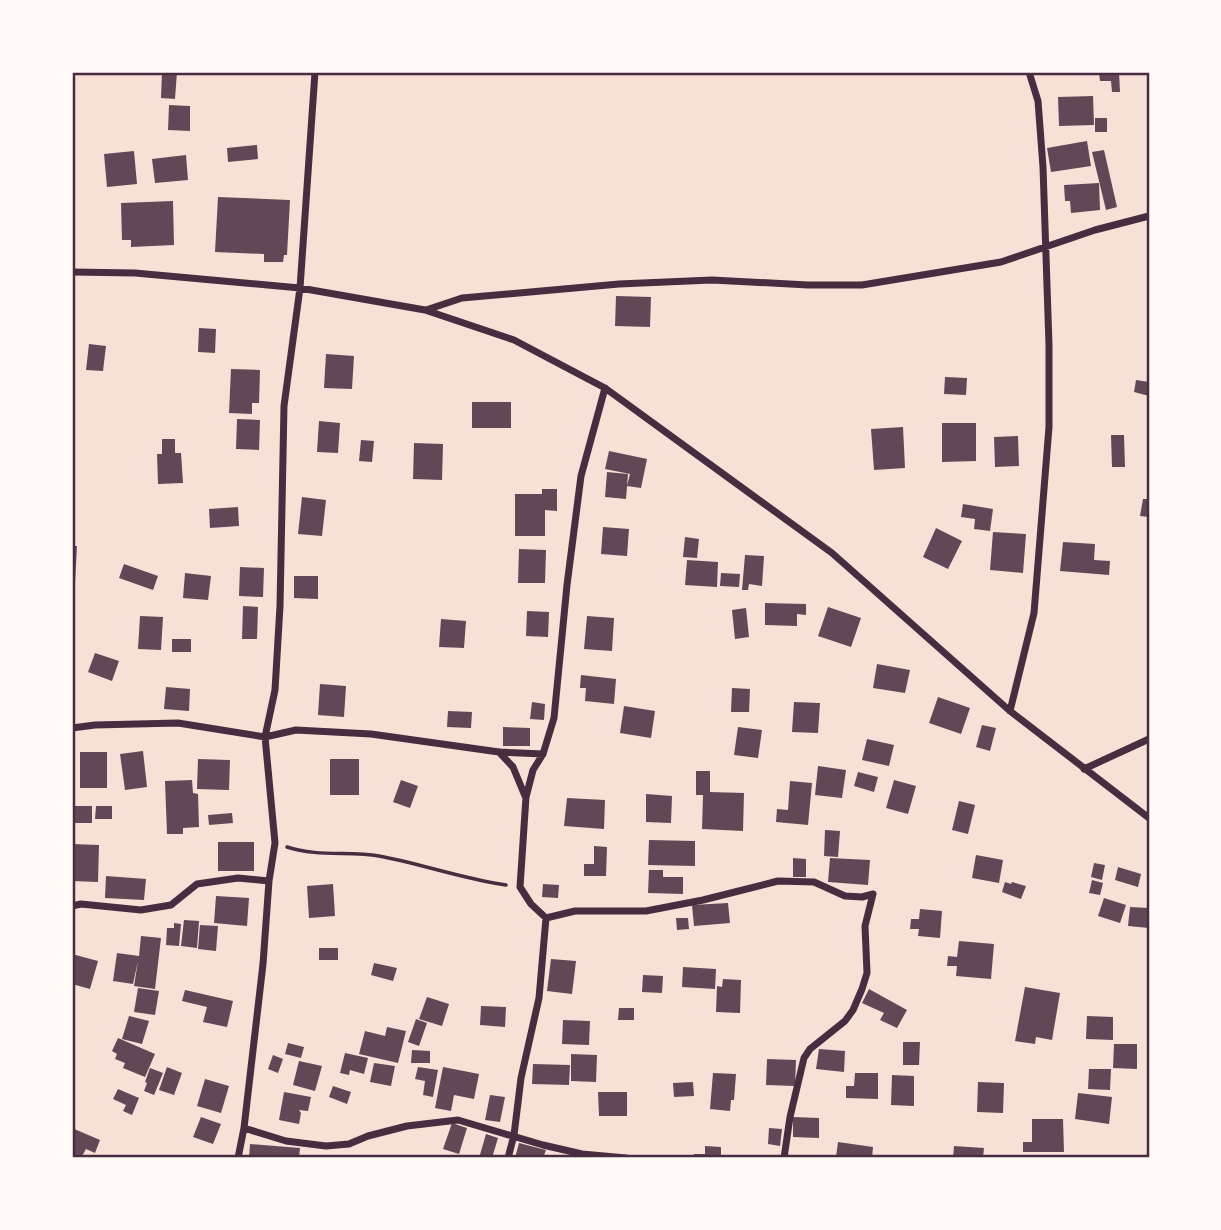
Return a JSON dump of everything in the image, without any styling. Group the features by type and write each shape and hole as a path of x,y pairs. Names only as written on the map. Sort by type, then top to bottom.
{"street":[{"path":"239,1158 275,843 265,737 275,690 281,606 284,406 300,288 315,72"},
{"path":"1010,711 1034,614 1049,427 1049,345 1038,101 1029,72"},
{"path":"425,310 462,298 619,284 712,280 862,285 1001,262 1095,230 1149,216"},
{"path":"72,272 135,273 300,288 425,310 514,341 605,388 832,553 1010,711 1149,818"},
{"path":"546,918 531,904 520,887 526,797 533,770 543,754 554,718 581,476 605,388"},
{"path":"72,728 178,723 265,737 296,730 371,734 499,752 543,754"},
{"path":"1084,769 1149,739"},
{"path":"499,752 513,767 526,797"},
{"path":"72,906 81,904 141,910 171,905 197,884 238,878 270,881"},
{"path":"546,918 575,911 646,911 724,896 778,881 814,881 845,896 862,897 873,894 865,926 867,973 862,989 845,1021 810,1048 804,1058 790,1117 784,1158"},
{"path":"508,1158 514,1135 521,1078 539,998 546,918"},
{"path":"244,1128 286,1141 326,1146 349,1144 407,1126 458,1120 543,1145 626,1158"}],"path":[{"path":"275,843 295,850 377,855 478,881 520,887"}],"building":[{"path":"162,72 177,72 175,99 161,98"},
{"path":"1099,72 1119,72 1120,92 1112,92 1111,81 1100,81"},
{"path":"1093,96 1094,125 1059,126 1058,97"},
{"path":"169,105 190,106 190,131 168,130"},
{"path":"1095,118 1107,118 1107,132 1095,132"},
{"path":"1087,141 1091,166 1051,172 1047,148"},
{"path":"257,145 258,159 228,162 227,148"},
{"path":"1104,150 1117,207 1106,210 1092,152"},
{"path":"134,151 137,184 107,187 104,154"},
{"path":"186,155 188,180 155,183 152,159"},
{"path":"1099,183 1100,210 1071,213 1070,201 1065,201 1064,185"},
{"path":"218,197 290,200 287,255 284,255 283,262 264,262 264,254 215,252"},
{"path":"173,201 174,245 131,247 131,240 122,240 121,203"},
{"path":"616,296 651,297 650,327 615,326"},
{"path":"199,328 216,329 215,353 198,352"},
{"path":"89,344 106,346 103,371 86,370"},
{"path":"326,354 354,356 352,389 324,388"},
{"path":"231,369 260,370 259,403 252,403 252,414 229,413"},
{"path":"945,377 967,378 966,395 944,394"},
{"path":"1136,380 1149,382 1149,396 1134,392"},
{"path":"472,402 511,402 511,428 472,428"},
{"path":"237,419 260,420 259,450 236,449"},
{"path":"319,421 340,423 338,453 317,452"},
{"path":"942,423 976,423 976,461 942,462"},
{"path":"903,427 905,468 874,470 871,429"},
{"path":"1111,435 1124,435 1125,467 1112,467"},
{"path":"1018,436 1019,466 995,467 994,437"},
{"path":"162,439 175,439 175,453 181,453 183,483 158,484 157,454 162,454"},
{"path":"361,440 374,441 372,462 359,461"},
{"path":"414,443 443,444 442,480 413,479"},
{"path":"609,451 647,459 641,488 627,486 630,474 605,469"},
{"path":"607,472 628,474 626,499 605,497"},
{"path":"542,489 557,489 557,511 545,510 545,536 515,536 515,494 542,494"},
{"path":"302,497 326,500 322,536 298,534"},
{"path":"1143,499 1149,499 1149,517 1140,516"},
{"path":"963,504 993,509 990,531 974,529 975,519 961,517"},
{"path":"238,507 239,526 210,528 209,509"},
{"path":"603,527 629,529 627,556 601,554"},
{"path":"936,528 962,541 948,569 923,557"},
{"path":"993,532 1026,534 1023,573 990,570"},
{"path":"685,537 699,539 697,558 683,557"},
{"path":"1063,542 1095,544 1094,560 1110,561 1109,575 1060,571"},
{"path":"72,546 77,546 75,583 72,583"},
{"path":"519,549 546,550 545,583 518,583"},
{"path":"745,555 764,556 762,586 749,584 748,590 742,590"},
{"path":"687,560 718,562 717,587 685,585"},
{"path":"124,564 158,576 153,590 119,578"},
{"path":"240,567 264,568 263,597 239,596"},
{"path":"185,573 211,576 208,600 183,598"},
{"path":"721,573 740,574 739,587 720,586"},
{"path":"294,576 318,576 318,599 294,598"},
{"path":"765,603 806,604 806,615 797,614 797,626 765,625"},
{"path":"243,606 258,607 257,639 242,639"},
{"path":"828,607 861,618 851,647 818,636"},
{"path":"746,608 749,637 735,639 732,610"},
{"path":"527,611 549,612 548,637 526,636"},
{"path":"140,616 163,617 161,650 138,649"},
{"path":"587,616 614,618 612,651 584,649"},
{"path":"441,619 466,621 464,648 439,647"},
{"path":"172,639 191,639 191,652 172,652"},
{"path":"95,653 119,661 112,681 88,672"},
{"path":"877,664 910,670 905,693 873,688"},
{"path":"581,675 616,679 614,704 585,701 586,688 580,688"},
{"path":"320,684 346,686 344,717 318,715"},
{"path":"166,687 190,689 189,711 164,709"},
{"path":"732,688 750,689 749,712 731,712"},
{"path":"938,697 970,708 961,734 929,723"},
{"path":"532,702 545,704 544,720 530,719"},
{"path":"794,702 820,703 818,733 792,732"},
{"path":"624,706 655,711 651,738 620,733"},
{"path":"448,711 472,712 471,728 447,727"},
{"path":"982,725 996,728 990,751 976,747"},
{"path":"503,727 530,728 530,746 503,746"},
{"path":"738,727 762,730 758,758 734,755"},
{"path":"867,739 894,745 889,766 862,760"},
{"path":"143,751 147,787 125,790 120,754"},
{"path":"80,752 107,752 107,788 80,788"},
{"path":"198,759 230,760 229,790 197,789"},
{"path":"330,759 359,759 359,795 330,795"},
{"path":"818,766 846,770 842,798 815,795"},
{"path":"696,771 710,771 710,792 744,793 743,831 702,829 703,795 696,795"},
{"path":"858,772 878,777 874,792 854,786"},
{"path":"192,780 193,793 198,794 199,827 183,828 183,834 167,834 165,781"},
{"path":"401,780 418,786 410,808 393,802"},
{"path":"894,780 916,786 908,814 886,808"},
{"path":"790,781 812,783 808,825 776,822 777,809 788,810"},
{"path":"646,794 672,796 671,823 646,822"},
{"path":"567,798 605,800 604,829 564,826"},
{"path":"959,801 975,805 968,834 952,830"},
{"path":"72,806 92,806 92,823 72,823"},
{"path":"96,806 112,806 112,819 95,819"},
{"path":"232,813 233,823 209,825 208,815"},
{"path":"825,830 840,831 838,857 824,856"},
{"path":"649,840 695,841 695,866 648,865"},
{"path":"218,842 254,842 254,871 218,871"},
{"path":"72,844 99,845 98,882 72,881"},
{"path":"594,846 607,847 606,876 584,876 584,864 594,864"},
{"path":"976,855 1003,860 999,883 972,878"},
{"path":"793,858 806,859 806,877 793,877"},
{"path":"830,858 870,860 868,885 828,882"},
{"path":"1094,863 1105,865 1102,880 1091,877"},
{"path":"1118,867 1141,874 1138,887 1115,880"},
{"path":"649,870 663,870 663,877 683,877 683,894 648,893"},
{"path":"106,876 146,879 144,900 105,898"},
{"path":"1092,880 1103,883 1100,895 1089,893"},
{"path":"1005,882 1026,886 1021,899 1002,892"},
{"path":"333,884 335,916 309,918 307,886"},
{"path":"543,884 559,885 558,898 542,897"},
{"path":"216,896 249,898 247,926 214,923"},
{"path":"1104,898 1126,905 1120,923 1098,916"},
{"path":"728,903 730,923 694,926 692,905"},
{"path":"1130,907 1149,908 1149,928 1128,926"},
{"path":"920,909 942,911 940,938 918,936 919,929 910,929 911,919 919,919"},
{"path":"676,918 688,918 689,929 677,930"},
{"path":"184,920 199,921 197,948 181,946"},
{"path":"174,923 181,924 179,946 166,945 167,928 174,928"},
{"path":"200,925 218,926 216,951 198,949"},
{"path":"141,936 161,938 155,989 134,986 138,961 133,984 113,981 117,953 139,956"},
{"path":"959,941 994,944 991,979 956,976 957,966 947,966 948,956 957,957"},
{"path":"319,948 338,948 338,960 319,960"},
{"path":"72,954 98,961 90,989 72,984"},
{"path":"551,959 576,961 572,994 547,991"},
{"path":"374,963 397,968 393,981 371,975"},
{"path":"683,967 716,969 715,989 682,987"},
{"path":"643,975 663,976 662,993 642,992"},
{"path":"723,979 741,980 740,1013 716,1012 717,986 722,987"},
{"path":"1025,987 1060,993 1052,1040 1036,1037 1035,1044 1015,1041"},
{"path":"138,988 159,991 155,1015 134,1012"},
{"path":"869,989 907,1010 897,1028 880,1020 884,1013 862,1003"},
{"path":"185,990 233,1001 227,1027 203,1022 207,1007 182,1001"},
{"path":"427,997 449,1004 442,1026 419,1019"},
{"path":"481,1006 506,1007 505,1027 480,1025"},
{"path":"619,1008 634,1008 634,1020 618,1020"},
{"path":"129,1016 149,1021 142,1044 122,1039"},
{"path":"1087,1016 1113,1017 1113,1040 1086,1039"},
{"path":"416,1019 427,1023 419,1046 408,1042"},
{"path":"563,1020 590,1021 589,1045 562,1044"},
{"path":"387,1027 406,1031 398,1063 359,1054 365,1031 385,1036"},
{"path":"118,1038 155,1054 145,1077 123,1068 125,1063 115,1059 117,1054 112,1051"},
{"path":"903,1042 920,1042 919,1065 903,1065"},
{"path":"288,1043 304,1047 301,1058 285,1054"},
{"path":"1114,1044 1137,1044 1137,1069 1113,1068"},
{"path":"819,1049 845,1051 844,1072 816,1069"},
{"path":"412,1050 430,1051 430,1063 411,1063"},
{"path":"345,1053 368,1058 364,1074 350,1070 349,1075 340,1073"},
{"path":"571,1054 597,1055 596,1082 571,1081"},
{"path":"273,1055 283,1059 278,1073 268,1069"},
{"path":"767,1059 796,1060 795,1086 766,1085"},
{"path":"299,1061 322,1066 315,1091 293,1085"},
{"path":"374,1063 395,1066 391,1086 370,1082"},
{"path":"533,1064 570,1065 569,1085 532,1084"},
{"path":"167,1067 182,1073 174,1095 159,1090"},
{"path":"418,1067 438,1070 433,1097 423,1095 425,1081 415,1079"},
{"path":"443,1067 479,1074 474,1099 454,1095 451,1111 435,1108"},
{"path":"150,1068 163,1073 154,1095 144,1091"},
{"path":"1089,1069 1111,1069 1110,1090 1088,1089"},
{"path":"713,1073 736,1074 734,1100 731,1100 730,1111 710,1109"},
{"path":"855,1073 878,1073 878,1099 846,1098 846,1086 854,1086"},
{"path":"892,1075 914,1076 914,1106 891,1105"},
{"path":"205,1079 229,1086 221,1113 197,1106"},
{"path":"693,1082 694,1096 674,1097 673,1083"},
{"path":"978,1082 1004,1083 1003,1113 977,1112"},
{"path":"333,1086 351,1092 347,1104 329,1097"},
{"path":"118,1089 139,1098 132,1115 123,1111 126,1105 113,1099"},
{"path":"284,1092 311,1097 308,1111 299,1110 299,1124 279,1120"},
{"path":"598,1092 627,1092 627,1116 599,1116"},
{"path":"1078,1093 1112,1097 1109,1124 1075,1119"},
{"path":"490,1095 505,1097 500,1122 485,1120"},
{"path":"201,1117 221,1124 213,1144 193,1137"},
{"path":"793,1117 819,1118 819,1138 793,1137"},
{"path":"1032,1119 1063,1119 1064,1152 1023,1152 1023,1142 1032,1142"},
{"path":"452,1123 467,1128 459,1154 443,1149"},
{"path":"72,1128 100,1140 95,1153 86,1149 81,1158 72,1154"},
{"path":"769,1128 782,1129 780,1146 768,1144"},
{"path":"486,1134 498,1138 492,1158 479,1158"},
{"path":"838,1142 873,1147 872,1158 836,1157"},
{"path":"519,1143 546,1150 543,1158 515,1158"},
{"path":"250,1144 300,1148 299,1158 249,1158"},
{"path":"705,1146 721,1147 721,1158 693,1158 694,1154 705,1154"},
{"path":"954,1146 984,1148 983,1158 953,1158"}]}
